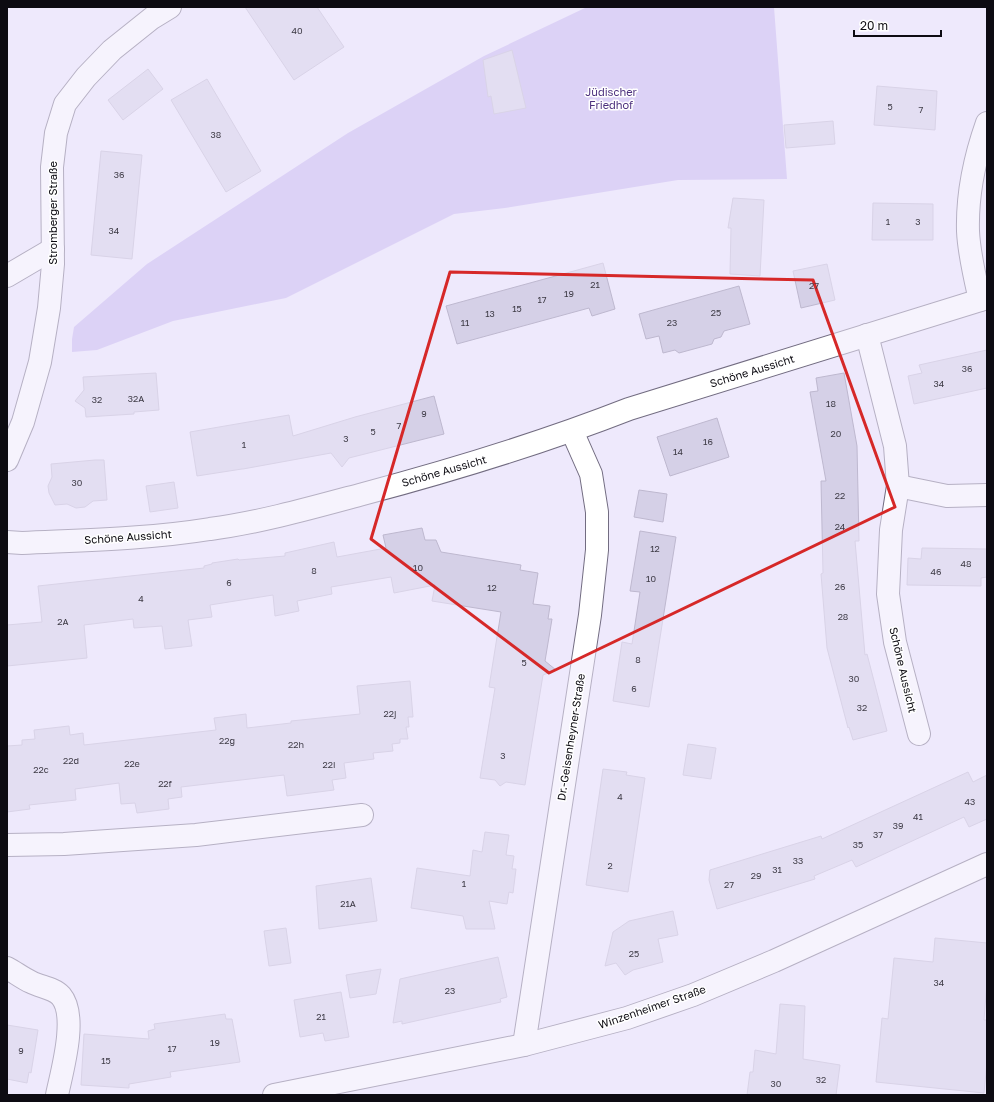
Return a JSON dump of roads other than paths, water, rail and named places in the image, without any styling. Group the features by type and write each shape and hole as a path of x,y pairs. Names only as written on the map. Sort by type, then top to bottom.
{"street":[{"name":"Stromberger Straße","path":"7,460 15,418 40,362 48,308 53,248 52,167 56,133 65,104 86,77 112,50 152,18 170,7"},
{"path":"984,299 972,264 968,231 971,188 978,150 987,123"},
{"path":"7,276 53,248"},
{"name":"Schöne Aussicht","path":"7,542 22,543 153,536 210,529 264,520 409,482 490,458 572,431 629,409 984,299"},
{"name":"Schöne Aussicht","path":"867,335 895,446 898,486 891,530 888,594 895,642 919,734"},
{"name":"Dr.-Geisenheyner-Straße","path":"524,1045 590,615 598,550 598,512 590,474 572,431"},
{"path":"898,486 947,496 987,495"},
{"path":"7,845 64,844 174,836 362,815"},
{"name":"Winzenheimer Straße","path":"274,1095 524,1045 627,1018 693,995 774,962 987,864"},
{"path":"7,968 31,983 55,991 61,996 68,1010 69,1030 57,1095"}],"park label":[{"name":"Jüdischer Friedhof","path":"611,98"}]}
